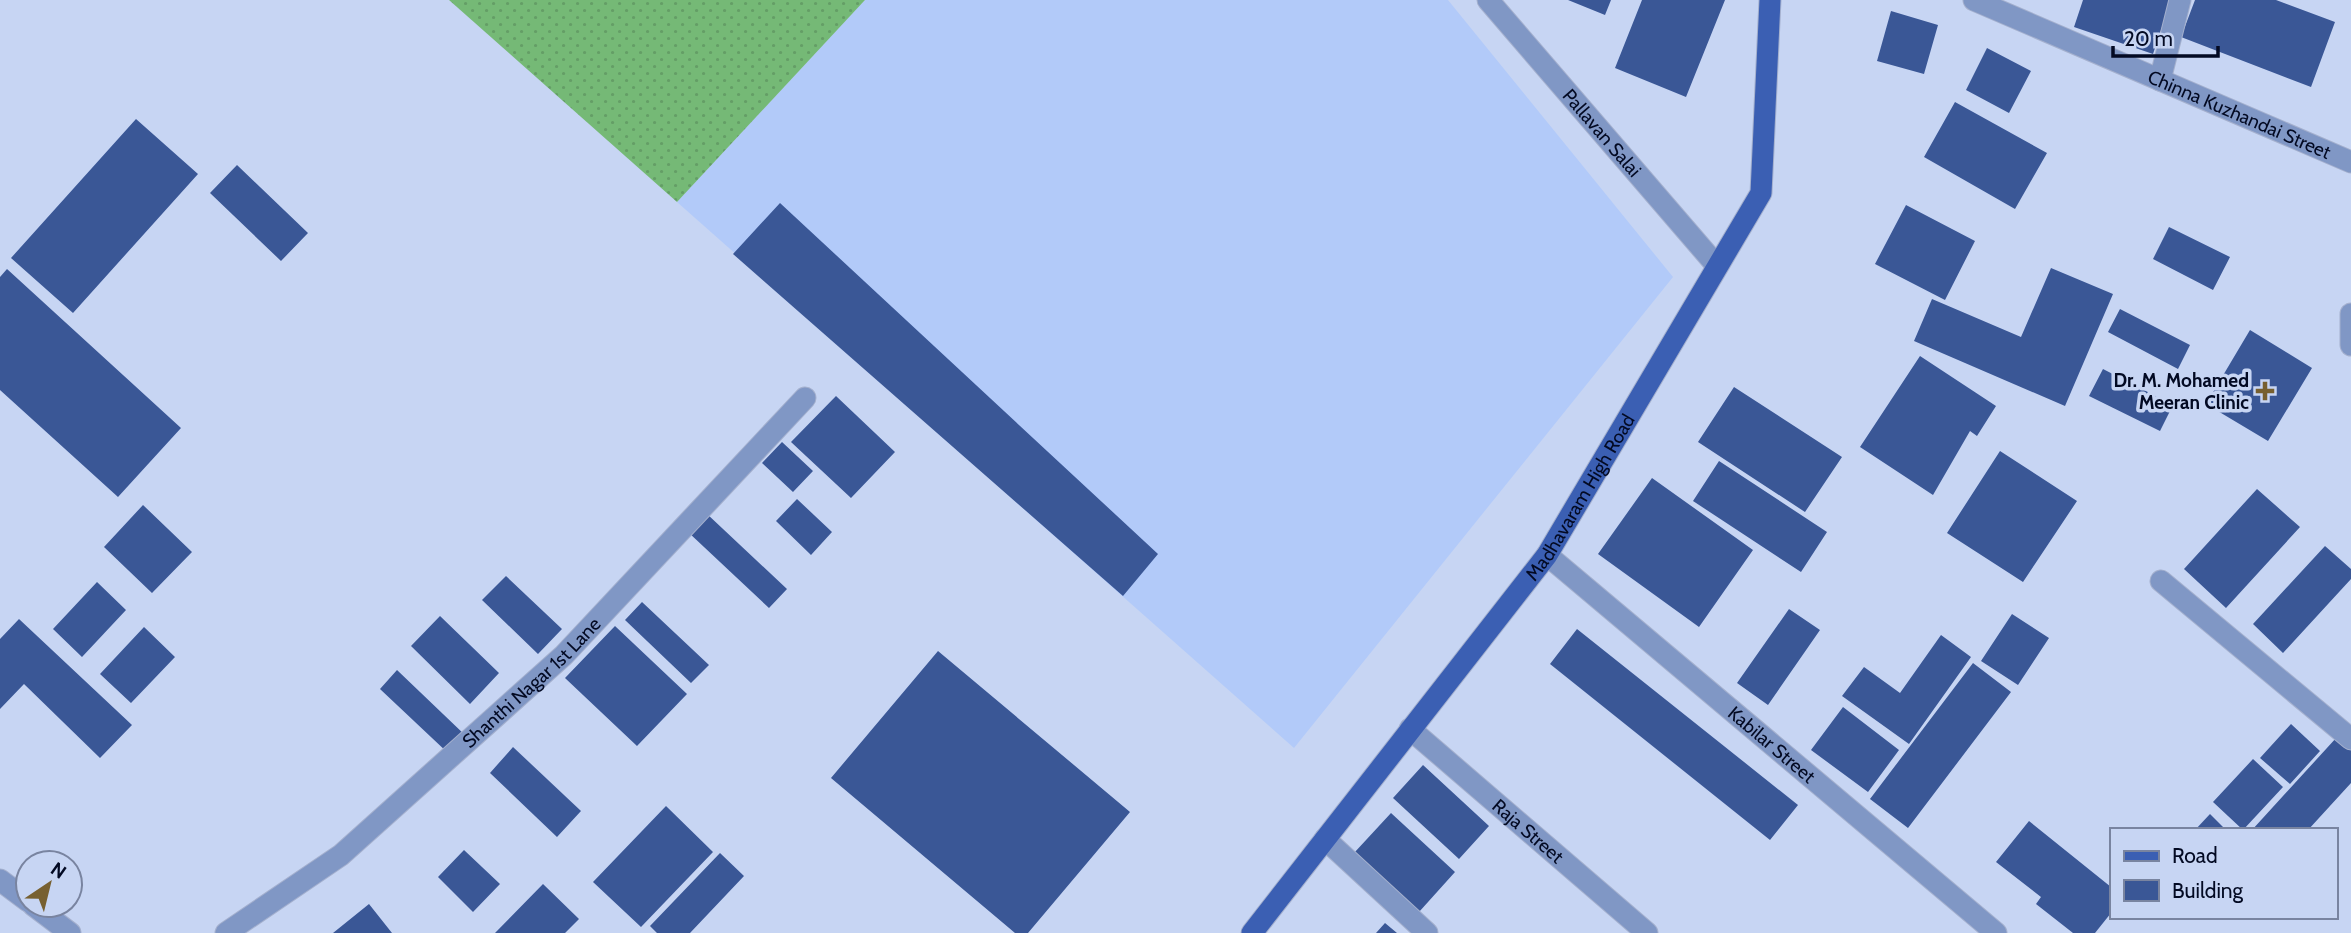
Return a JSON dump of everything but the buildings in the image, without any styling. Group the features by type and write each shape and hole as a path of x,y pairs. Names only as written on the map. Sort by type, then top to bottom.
{"main road":[{"name":"Madhavaram High Road","path":"1252,933 1546,555 1760,193 1770,0"}],"street":[{"name":"Pallavan Salai","path":"1488,0 1717,266"},
{"name":"Chinna Kuzhandai Street","path":"1974,0 2351,162"},
{"path":"2160,80 2180,0"},
{"path":"2351,314 2351,345"},
{"name":"Shanthi Nagar 1st Lane","path":"226,933 341,855 564,655 805,398"},
{"name":"Kabilar Street","path":"1546,555 1996,933"},
{"path":"2161,581 2351,739"},
{"name":"Raja Street","path":"1410,729 1647,933"},
{"path":"1325,839 1427,933"},
{"path":"52,919 70,933"}],"shaded area":[{"path":"865,0 1448,0 1673,277 1294,748 677,202"}],"green space":[{"path":"449,0 865,0 677,202"}],"place":[{"name":"Dr. M. Mohamed Meeran Clinic","path":"2265,391"}]}
